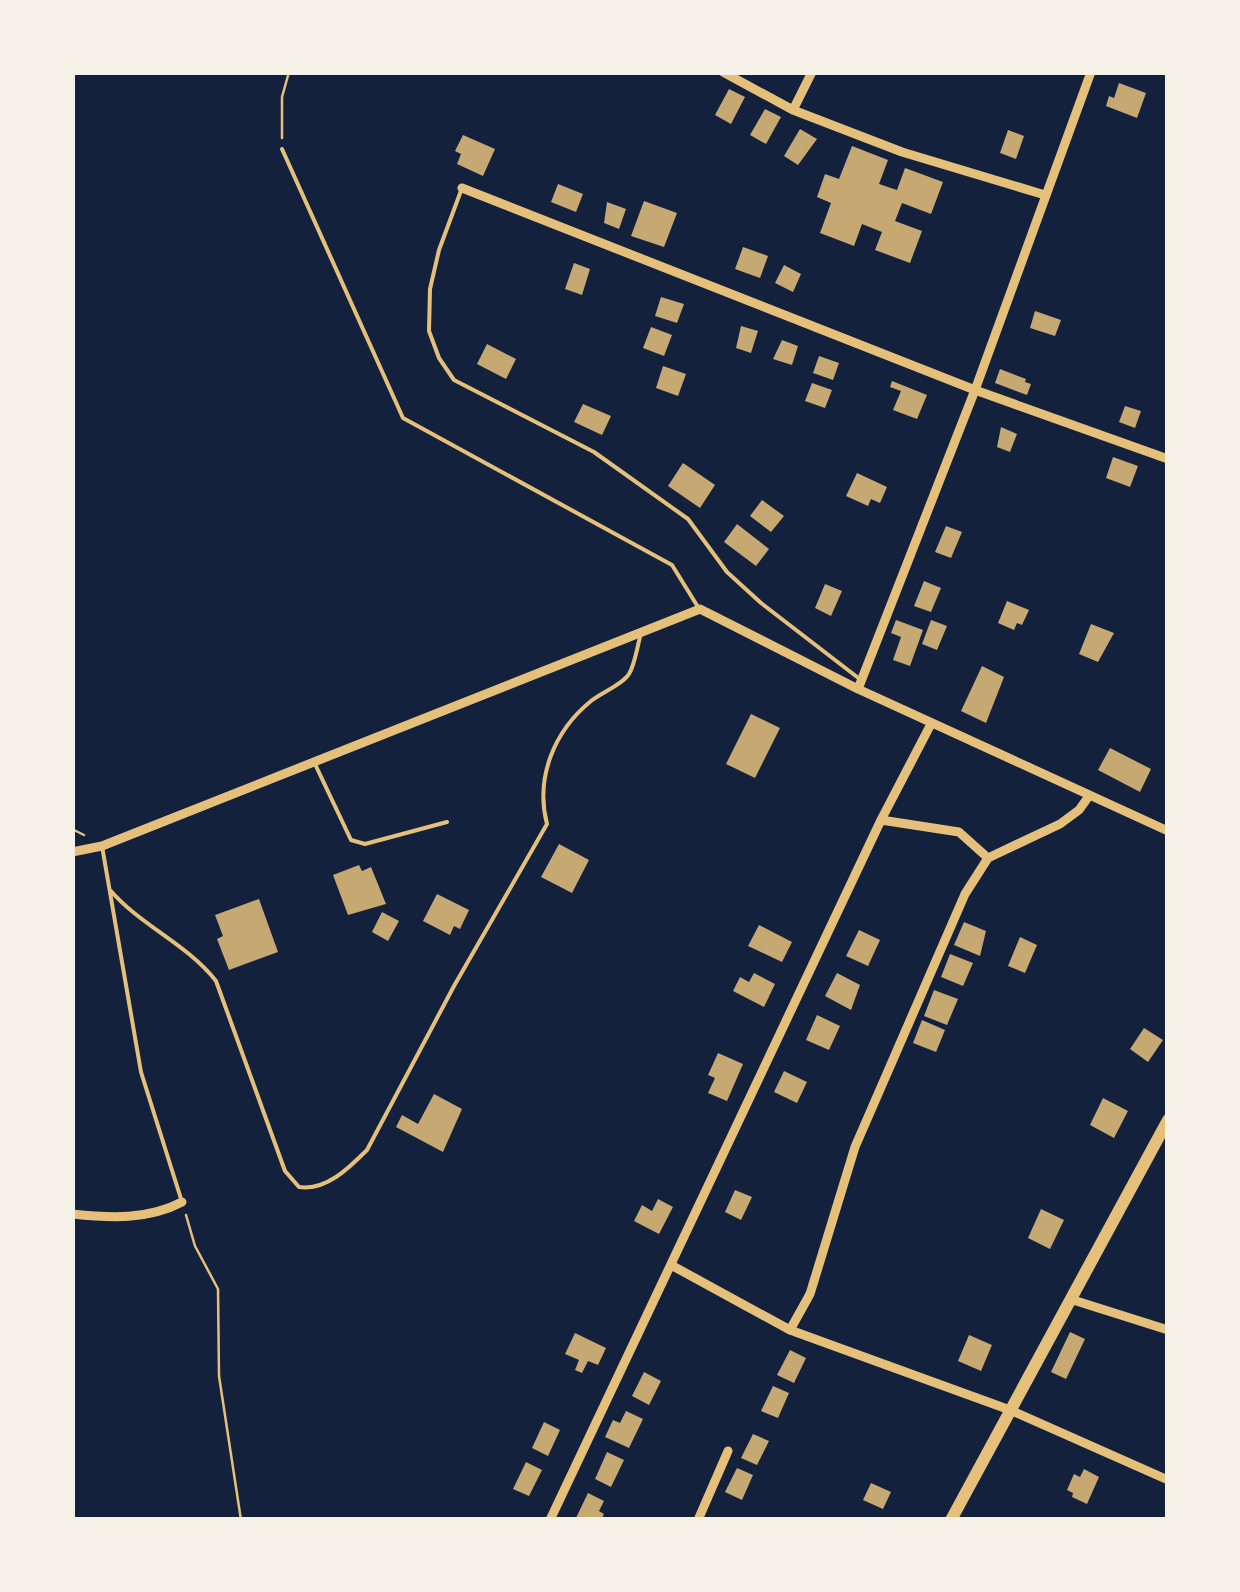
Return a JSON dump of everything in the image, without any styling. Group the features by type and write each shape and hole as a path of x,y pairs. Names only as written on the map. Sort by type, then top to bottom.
{"main road":[{"path":"951,1520 1070,1299 1164,1137 1168,1120"}],"street":[{"path":"723,72 793,110 902,152 1044,194"},
{"path":"793,110 812,72"},
{"path":"860,684 975,390 1091,72"},
{"path":"462,188 975,390 1168,458"},
{"path":"72,852 102,846 700,609 860,684 931,724 1168,831"},
{"path":"550,1520 880,820 931,724"},
{"path":"790,1330 810,1294 855,1147 965,894 988,858 1060,824 1079,810 1089,796"},
{"path":"880,820 959,832 988,858"},
{"path":"72,1214 110,1218 161,1213 182,1202"},
{"path":"671,1265 790,1330 1010,1410 1168,1480"},
{"path":"1070,1299 1168,1330"},
{"path":"698,1520 728,1452"}],"lane":[{"path":"282,149 403,418 672,565 700,609"},
{"path":"462,188 439,250 430,288 428,332 454,380 594,452 688,519 727,572 860,684"},
{"path":"110,890 129,913 203,965 216,982 285,1171 299,1187 324,1182 347,1170 367,1150 454,986 547,824 541,801 546,767 564,728 590,702 628,676 642,632"},
{"path":"314,762 351,840 365,844 447,822"},
{"path":"102,846 141,1072 182,1202"}],"path":[{"path":"282,149 282,97 288,72"},
{"path":"182,1202 195,1246 218,1289 219,1376 242,1520"}],"building":[{"path":"1119,83 1146,93 1137,118 1106,106 1109,96 1114,98"},
{"path":"729,89 745,97 731,124 715,115"},
{"path":"765,109 781,117 766,144 750,135"},
{"path":"800,129 817,139 798,165 784,156"},
{"path":"1008,130 1024,136 1016,159 1000,153"},
{"path":"463,135 495,149 483,176 457,164 461,154 455,151"},
{"path":"852,146 888,160 879,184 897,190 905,168 943,182 931,214 902,203 895,221 922,231 910,263 875,250 882,232 862,224 854,246 820,233 831,203 817,197 825,174 839,179"},
{"path":"558,184 583,194 576,212 551,202"},
{"path":"644,201 677,213 664,247 631,236"},
{"path":"607,202 626,209 619,229 604,223"},
{"path":"743,247 768,256 760,278 735,269"},
{"path":"574,263 590,269 582,295 565,289"},
{"path":"784,265 801,274 793,292 775,283"},
{"path":"661,297 684,304 677,323 655,316"},
{"path":"1035,311 1061,320 1055,336 1030,328"},
{"path":"741,326 758,331 751,353 736,348"},
{"path":"651,327 672,335 664,356 643,348"},
{"path":"782,340 798,346 792,365 773,359"},
{"path":"487,344 516,359 506,379 477,364"},
{"path":"819,356 839,363 833,380 813,373"},
{"path":"663,366 686,374 678,396 656,388"},
{"path":"1000,369 1026,379 1031,384 1027,395 995,383"},
{"path":"892,381 927,395 917,419 893,410 901,391 890,387"},
{"path":"812,383 832,390 825,408 805,401"},
{"path":"583,404 611,416 602,435 574,422"},
{"path":"1125,406 1141,411 1135,428 1119,422"},
{"path":"1001,427 1017,434 1010,452 997,447"},
{"path":"1113,457 1138,466 1130,487 1106,478"},
{"path":"683,463 715,485 700,508 668,486"},
{"path":"857,473 887,487 880,503 871,499 868,506 846,496"},
{"path":"762,500 784,516 771,532 750,516"},
{"path":"737,524 769,549 756,566 724,542"},
{"path":"946,526 962,532 951,558 935,552"},
{"path":"924,581 941,588 931,612 914,606"},
{"path":"825,584 842,591 831,616 815,608"},
{"path":"1007,601 1029,610 1022,625 1017,623 1014,630 998,623"},
{"path":"896,620 923,630 910,666 893,660 901,637 891,633"},
{"path":"931,620 947,626 937,650 922,644"},
{"path":"1091,624 1114,633 1098,662 1079,654"},
{"path":"982,666 1004,677 986,723 961,711"},
{"path":"751,714 780,728 755,778 726,764"},
{"path":"1110,748 1151,769 1140,792 1098,770"},
{"path":"559,844 589,860 572,893 541,877"},
{"path":"359,865 362,871 371,867 386,904 348,915 333,875"},
{"path":"437,894 469,910 460,929 454,926 450,935 423,921"},
{"path":"259,899 278,952 229,970 217,939 223,936 215,915"},
{"path":"382,912 399,921 388,941 372,932"},
{"path":"964,922 986,931 980,956 954,945"},
{"path":"759,925 792,942 782,962 748,946"},
{"path":"859,930 880,940 868,966 846,956"},
{"path":"1020,937 1037,945 1025,973 1008,966"},
{"path":"950,954 973,963 963,986 941,977"},
{"path":"754,973 775,984 764,1007 733,991 740,977 749,982"},
{"path":"837,973 860,985 851,1010 825,996"},
{"path":"934,990 958,999 947,1025 924,1016"},
{"path":"817,1015 840,1026 829,1050 806,1040"},
{"path":"922,1020 945,1030 936,1052 913,1043"},
{"path":"1144,1028 1163,1040 1148,1062 1130,1049"},
{"path":"718,1053 743,1064 727,1101 708,1093 715,1078 708,1075"},
{"path":"784,1071 807,1082 797,1103 774,1092"},
{"path":"434,1094 462,1109 443,1152 396,1127 402,1115 418,1124"},
{"path":"1103,1098 1128,1111 1114,1138 1090,1125"},
{"path":"735,1190 752,1197 741,1220 725,1212"},
{"path":"658,1199 673,1207 659,1234 634,1221 642,1205 652,1211"},
{"path":"1041,1209 1064,1220 1050,1249 1028,1238"},
{"path":"1070,1332 1085,1339 1066,1379 1051,1372"},
{"path":"575,1333 606,1348 598,1365 588,1361 582,1373 575,1370 579,1360 565,1354"},
{"path":"969,1335 992,1345 981,1371 958,1361"},
{"path":"790,1350 806,1358 794,1383 777,1375"},
{"path":"644,1372 661,1381 649,1405 632,1396"},
{"path":"773,1386 789,1393 778,1418 761,1411"},
{"path":"626,1411 643,1419 629,1448 605,1437 613,1420 620,1423"},
{"path":"544,1422 560,1430 548,1456 532,1448"},
{"path":"753,1434 769,1441 757,1465 741,1458"},
{"path":"607,1452 624,1460 611,1487 595,1479"},
{"path":"526,1462 542,1470 529,1496 513,1489"},
{"path":"737,1468 753,1475 742,1500 725,1492"},
{"path":"1084,1469 1099,1477 1087,1504 1067,1490 1074,1474 1080,1477"},
{"path":"871,1483 891,1492 883,1509 863,1500"},
{"path":"588,1493 604,1501 599,1511 604,1514 601,1520 575,1520"}]}
